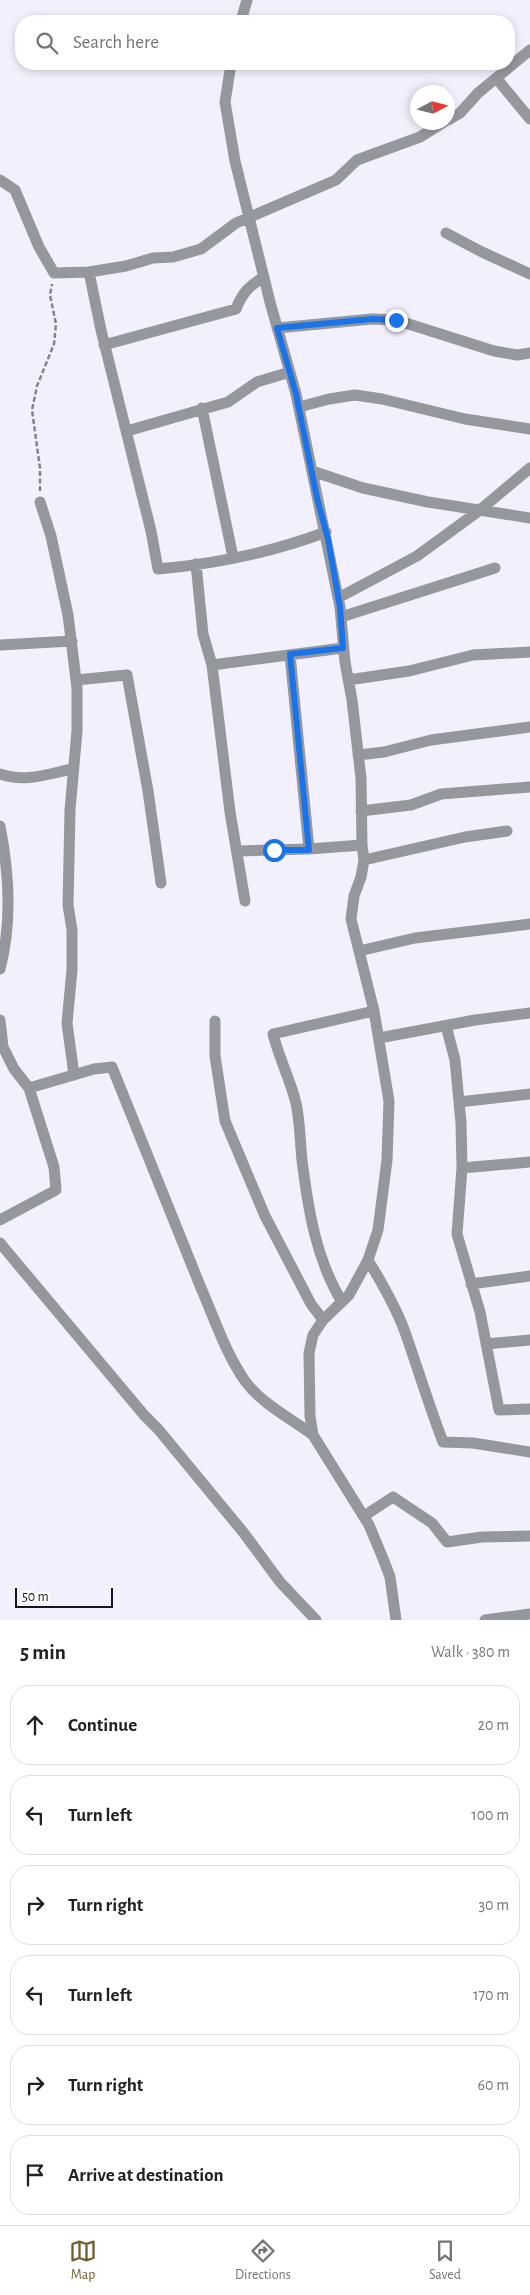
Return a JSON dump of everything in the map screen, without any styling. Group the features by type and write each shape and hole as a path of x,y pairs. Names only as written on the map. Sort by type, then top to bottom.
{"street":[{"path":"243,15 247,0"},
{"path":"515,59 530,50"},
{"path":"230,70 225,102 234,161 299,407 326,532 341,617 343,648 358,755 364,860 361,878 354,896 351,919 374,1011 389,1101 382,1205 378,1230 368,1260 349,1295 323,1320 313,1335 309,1353 309,1386 313,1435"},
{"path":"455,115 478,93 497,79 502,70"},
{"path":"497,79 530,119"},
{"path":"0,180 15,190 39,247 54,273 88,272 126,266 153,258 173,257 201,249 224,230 336,180 356,160 420,137 431,130"},
{"path":"446,232 482,252 530,274"},
{"path":"88,272 104,345 152,531 158,569 233,557 302,541 326,532"},
{"path":"104,345 236,309 241,296 252,284 264,277"},
{"path":"277,328 372,319 396,320 494,351 517,355 530,353"},
{"path":"127,431 164,422 202,408 228,402 257,382 290,372"},
{"path":"299,407 329,399 355,395 382,399 465,419 530,429"},
{"path":"202,408 233,557"},
{"path":"338,598 417,556 480,510 530,468"},
{"path":"312,472 372,490 428,502 530,518"},
{"path":"40,502 50,536 72,641 76,680 77,731 72,769 68,905 72,930 72,970 67,1023 74,1075"},
{"path":"196,564 203,634 212,665 230,812 245,901"},
{"path":"341,617 495,568"},
{"path":"0,645 72,641"},
{"path":"212,665 343,648"},
{"path":"348,680 409,671 473,655 530,652"},
{"path":"290,654 309,850"},
{"path":"76,680 127,675 148,791 161,883"},
{"path":"358,755 384,752 431,740 530,727"},
{"path":"0,774 16,778 45,775 72,769"},
{"path":"360,811 411,805 440,794 530,787"},
{"path":"0,826 5,859 7,922 0,969"},
{"path":"364,860 465,837 507,831"},
{"path":"238,851 309,850 362,845"},
{"path":"359,951 415,938 530,924"},
{"path":"342,1302 329,1280 317,1245 308,1202 296,1103 277,1052 273,1034 374,1011"},
{"path":"379,1038 476,1020 530,1013"},
{"path":"0,1020 3,1047 14,1069 29,1088 54,1167 56,1190 0,1220"},
{"path":"215,1021 215,1056 225,1121 265,1216 311,1304 323,1320"},
{"path":"446,1026 455,1060 459,1102 462,1168 457,1234 480,1312 499,1410 530,1409"},
{"path":"29,1088 94,1069 112,1067 145,1145 187,1257 225,1346 246,1382 266,1402 313,1435 364,1516 390,1577 396,1620"},
{"path":"459,1102 530,1094"},
{"path":"462,1168 530,1162"},
{"path":"0,1242 158,1429 280,1582 316,1620"},
{"path":"368,1260 388,1294 404,1331 424,1394 443,1442 473,1443 530,1452"},
{"path":"472,1284 530,1276"},
{"path":"486,1344 530,1340"},
{"path":"364,1516 393,1497 432,1523 447,1542 530,1536"},
{"path":"485,1620 530,1614"}],"path":[{"path":"40,502 40,468 32,410 37,386 54,344 56,324 50,295"}],"route":[{"path":"274,850 309,850 304,816 298,729 290,654 343,648 340,607 333,576 328,539 317,498 296,394 277,328 372,319 396,320"}]}
